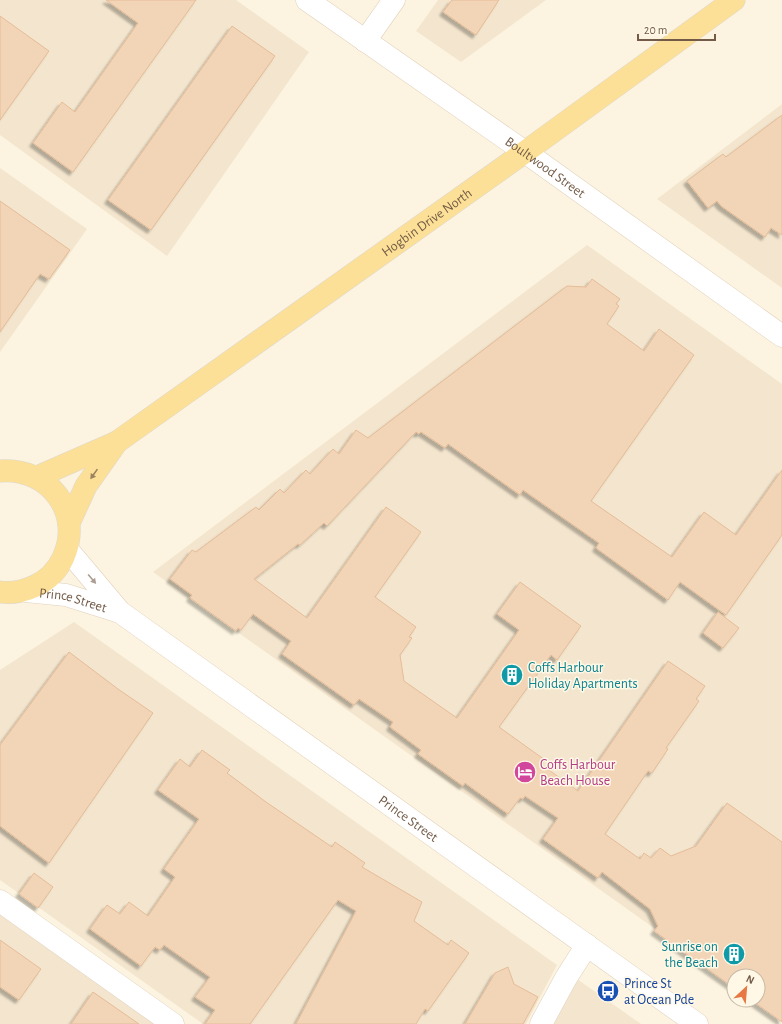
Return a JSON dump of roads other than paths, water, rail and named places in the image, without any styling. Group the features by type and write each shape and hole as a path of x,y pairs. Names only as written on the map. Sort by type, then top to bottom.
{"main road":[{"name":"Hogbin Drive North","path":"37,477 117,442 525,152 734,0"},
{"name":"Hogbin Drive North","path":"69,523 86,486 117,442"},
{"path":"0,471 19,471 37,477 52,489 63,504 69,523 70,536 67,549 58,567 44,582 26,591 7,593 0,592"}],"street":[{"name":"Boultwood Street","path":"307,0 365,42 525,152 782,336"},
{"path":"365,42 394,0"},
{"name":"Prince Street","path":"67,549 120,612 697,1024"},
{"name":"Prince Street","path":"26,591 66,595 120,612"},
{"path":"0,901 173,1024"},
{"path":"541,1024 566,978 587,945"}],"place":[{"name":"Coffs Harbour Holiday Apartments","path":"512,675"},
{"name":"Coffs Harbour Beach House","path":"525,772"},
{"name":"Sunrise on the Beach","path":"734,954"},
{"name":"Prince St at Ocean Pde","path":"608,991"}]}
